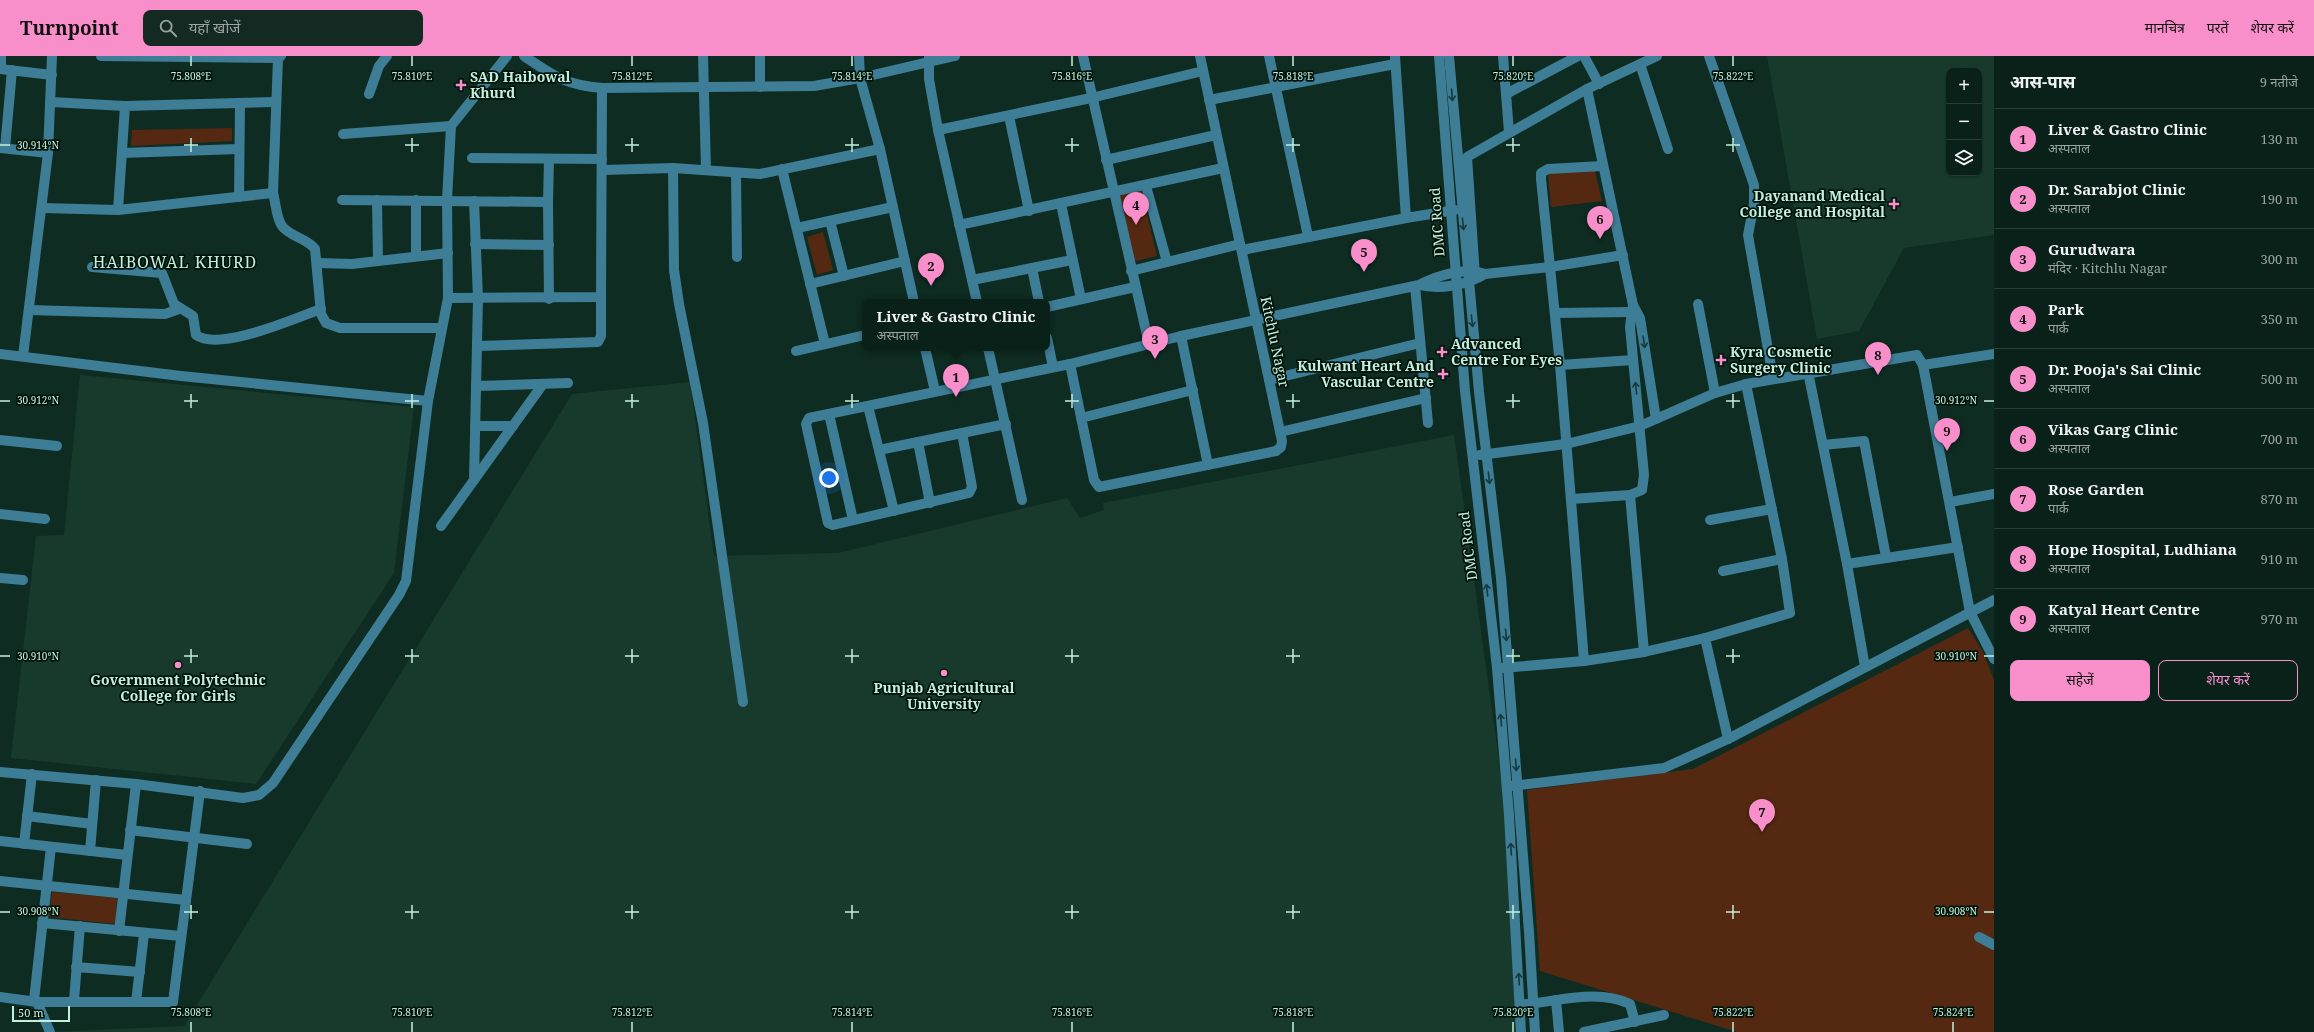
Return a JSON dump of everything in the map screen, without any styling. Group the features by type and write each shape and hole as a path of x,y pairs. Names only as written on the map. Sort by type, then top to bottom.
{"street":[{"path":"1,56 0,69 52,75"},
{"path":"23,356 30,310 48,152 52,56"},
{"path":"101,56 280,57 275,102 273,193 280,222 283,228 312,245 318,263 321,314 326,323 340,328 440,328"},
{"path":"369,94 376,73 387,56"},
{"path":"0,772 136,784 200,791 243,798 259,795 269,788 404,587 409,567 428,401 440,328 448,298 446,200 451,126 507,56"},
{"path":"524,56 561,80 584,86 602,88 814,86 860,78 929,59 955,56"},
{"path":"703,56 706,169"},
{"path":"760,56 760,86"},
{"path":"859,56 860,78 880,149 913,299"},
{"path":"1083,56 1091,98 1149,344"},
{"name":"Kitchlu Nagar","path":"1081,418 1096,485 1104,486 1276,451 1282,444 1200,56"},
{"path":"1268,56 1308,236"},
{"name":"DMC Road","path":"1438,56 1454,274 1472,456 1497,668 1522,1032"},
{"path":"1449,56 1462,208 1471,276"},
{"path":"1503,56 1509,132"},
{"path":"1506,94 1578,56"},
{"path":"1584,56 1599,84"},
{"path":"1535,1032 1518,785 1501,578 1486,454 1471,276 1466,160 1469,155 1587,89 1657,56"},
{"path":"1709,56 1754,185 1754,204 1748,235 1773,378"},
{"path":"929,59 938,130 976,299"},
{"path":"1209,100 1395,60 1406,218"},
{"path":"1640,64 1668,149"},
{"path":"12,70 2,148 48,152"},
{"path":"938,130 1091,98 1203,71"},
{"path":"477,346 598,342 601,336 602,88"},
{"path":"1571,499 1630,495 1638,493 1643,487 1640,426 1630,327 1632,309 1623,255 1602,166 1587,89"},
{"path":"51,102 125,106 275,102"},
{"path":"240,103 240,198"},
{"path":"118,210 125,106"},
{"path":"1009,116 1028,211"},
{"path":"343,134 451,126"},
{"path":"1106,160 1216,135"},
{"path":"602,170 674,168 706,169 736,173 760,174 880,149"},
{"path":"122,153 239,150"},
{"path":"472,158 602,159"},
{"path":"549,159 549,298"},
{"path":"1584,661 1560,365 1541,173 1548,169 1602,166"},
{"path":"674,168 674,270 703,423 743,702"},
{"path":"959,225 1114,193 1223,168"},
{"path":"782,169 825,344"},
{"path":"736,173 737,256"},
{"path":"1146,186 1166,262"},
{"path":"42,208 118,210 240,198 273,193"},
{"path":"342,200 548,202"},
{"path":"377,200 378,261"},
{"path":"416,200 416,256"},
{"path":"474,201 478,298 474,480"},
{"path":"1061,204 1081,299"},
{"path":"796,228 893,207"},
{"path":"1131,271 1166,262 1241,247 1462,208"},
{"path":"830,221 844,276"},
{"path":"475,244 549,245"},
{"path":"318,263 352,264 448,253"},
{"path":"962,433 972,490 966,495 853,520 833,526 828,523 806,424 809,418 1070,364 1181,336 1417,286 1454,274 1471,276 1550,267 1623,255"},
{"path":"972,280 1072,260"},
{"path":"810,284 905,261"},
{"path":"92,267 160,272 164,277 172,300 179,309 194,318 197,336 217,339 230,338 263,330 321,309"},
{"path":"1032,268 1038,299"},
{"path":"1417,286 1455,284 1471,276"},
{"path":"1417,286 1420,344 1428,423"},
{"path":"1050,306 1135,287"},
{"path":"448,298 601,297"},
{"path":"1698,304 1715,393"},
{"path":"30,310 165,314 179,309"},
{"path":"1554,313 1632,309"},
{"path":"1632,309 1640,318 1656,419"},
{"path":"796,351 862,336"},
{"path":"1181,336 1208,465"},
{"path":"1269,380 1420,344"},
{"path":"926,351 935,391"},
{"path":"989,351 1022,500"},
{"path":"1050,351 1053,367"},
{"path":"0,354 181,376 428,401"},
{"path":"1472,456 1566,444 1640,426 1715,393 1773,378 1912,354 1921,357 1970,612 1994,659"},
{"path":"1923,365 1994,354"},
{"path":"1560,365 1633,360"},
{"path":"1070,364 1081,418 1193,390"},
{"path":"1808,372 1847,564 1865,667"},
{"path":"441,526 543,384"},
{"path":"476,386 568,384"},
{"path":"1497,668 1584,661 1644,652 1705,638 1790,614 1782,559 1746,384"},
{"path":"1280,432 1426,398"},
{"path":"868,406 894,511"},
{"path":"829,414 853,520"},
{"path":"879,450 1006,424"},
{"path":"475,426 513,426"},
{"path":"0,440 57,446"},
{"path":"1823,445 1864,441 1886,557"},
{"path":"918,442 930,503"},
{"path":"1950,502 1994,494"},
{"path":"1630,495 1644,652"},
{"path":"1710,520 1772,509"},
{"path":"0,514 45,519"},
{"path":"1847,564 1958,547"},
{"path":"1723,571 1782,559"},
{"path":"0,578 23,580"},
{"path":"1506,786 1664,768 1728,739 1994,600"},
{"path":"1705,638 1728,739"},
{"path":"24,844 32,774"},
{"path":"90,851 96,780"},
{"path":"119,931 136,784"},
{"path":"0,998 36,1001 74,1000 173,1002 200,791"},
{"path":"27,816 92,824"},
{"path":"130,830 247,844"},
{"path":"0,842 128,855"},
{"path":"50,1032 36,1001 42,923 51,847"},
{"path":"0,881 123,895 186,900"},
{"path":"42,923 144,934 181,936"},
{"path":"74,1000 80,926"},
{"path":"136,1002 144,934"},
{"path":"1979,937 1994,945"},
{"path":"76,967 140,972"},
{"path":"1520,1004 1589,996 1616,997 1630,1004 1635,1022"},
{"path":"1556,1000 1559,1032"},
{"path":"1584,1032 1664,1015"}],"shaded area":[{"name":"Dayanand Medical College and Hospital","path":"1767,56 1994,56 1994,235 1904,248 1859,331 1817,339"},
{"path":"232,128 232,141 131,146 132,130"},
{"path":"1594,167 1602,201 1551,207 1548,173"},
{"path":"1141,189 1157,256 1132,262 1116,195"},
{"path":"823,232 833,270 817,275 807,237"},
{"name":"Government Polytechnic College for Girls","path":"80,375 414,407 394,573 256,784 11,758 36,536 64,535"},
{"name":"Punjab Agricultural University","path":"690,382 714,556 838,553 1067,498 1080,518 1104,510 1103,503 1454,435 1503,790 1520,1032 51,1032 184,1026 572,394"},
{"path":"1968,628 1983,652 1994,680 1994,1032 1737,1032 1540,971 1527,790 1693,769"},
{"path":"52,892 117,898 115,924 49,917"}],"place":[{"name":"SAD Haibowal Khurd","path":"461,85"},
{"name":"Dayanand Medical College and Hospital","path":"1894,204"},
{"name":"Park","path":"1136,225"},
{"name":"Vikas Garg Clinic","path":"1600,239"},
{"name":"Dr. Pooja's Sai Clinic","path":"1364,272"},
{"name":"Dr. Sarabjot Clinic","path":"931,286"},
{"name":"Advanced Centre For Eyes","path":"1442,352"},
{"name":"Gurudwara","path":"1155,359"},
{"name":"Kyra Cosmetic Surgery Clinic","path":"1721,360"},
{"name":"Kulwant Heart And Vascular Centre","path":"1443,374"},
{"name":"Hope Hospital, Ludhiana","path":"1878,375"},
{"name":"Liver & Gastro Clinic","path":"956,397"},
{"name":"Katyal Heart Centre","path":"1947,451"},
{"name":"Government Polytechnic College for Girls","path":"178,665"},
{"name":"Punjab Agricultural University","path":"944,673"},
{"name":"Rose Garden","path":"1762,832"}],"district":[{"name":"HAIBOWAL KHURD","path":"175,262"}]}
